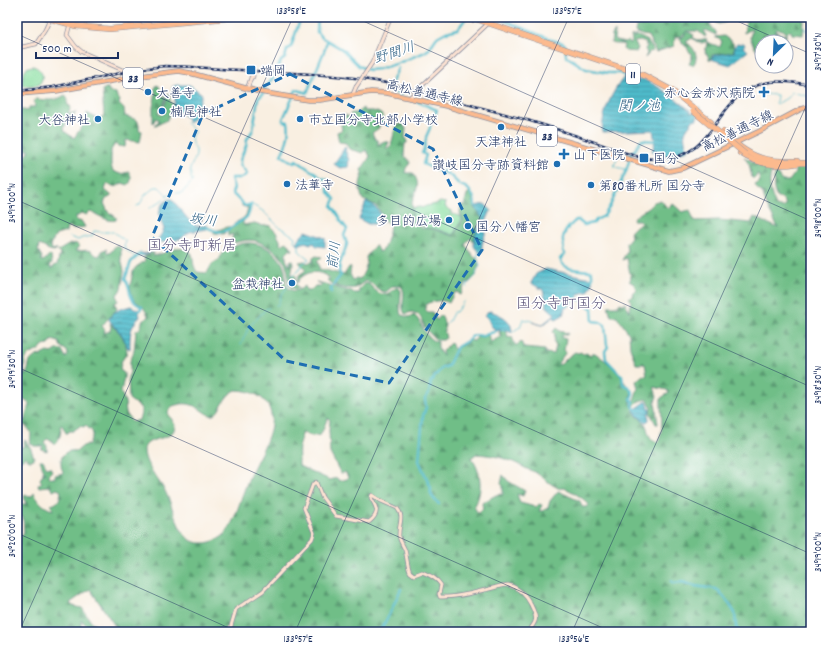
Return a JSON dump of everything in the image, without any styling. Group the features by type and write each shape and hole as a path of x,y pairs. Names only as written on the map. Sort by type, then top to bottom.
{"highway":[{"path":"44,17 79,26 104,29 124,29 238,17"},
{"path":"79,26 121,27 219,17"},
{"name":"11","path":"466,17 565,49 649,80 670,92 694,110 733,144"},
{"name":"11","path":"694,110 745,153 766,163 779,164 811,162"},
{"path":"733,144 747,157 763,163 779,165 800,162"}],"main road":[{"path":"353,94 372,63 392,17"},
{"path":"409,98 495,17"},
{"path":"17,48 34,46 45,30 50,18"},
{"path":"70,24 67,33 69,38 79,50 127,72 134,77"},
{"name":"高松善通寺線","path":"17,94 56,91 134,77 182,72 263,93 312,101 368,92 380,92 468,112 666,170 681,169 801,109 811,106"},
{"path":"247,89 251,77"},
{"path":"227,632 232,624 236,609 263,591 312,539 314,533 304,508 313,484 316,482 322,497 334,514 338,517 368,523 370,522 377,510 376,504 371,498 372,494 381,501 398,509 401,517 399,537 405,552 410,572 414,575 422,572 431,575 439,582 441,586 439,594 440,597 470,594 506,585 527,597 535,612 536,619 535,623 528,632"}],"highlighted area":[{"path":"290,74 433,149 482,250 389,383 286,361 152,237 203,114"}],"green space":[{"path":"634,17 730,17 726,22 719,24 716,23 713,18 712,22 708,22 716,32 716,35 705,30 705,37 698,31 686,31 694,35 693,37 696,40 701,41 706,39 707,41 701,43 692,38 686,42 694,49 695,52 696,59 693,65 689,64 692,58 692,53 689,52 687,47 679,38 684,36 686,32 681,36 675,37 674,46 656,52 648,36 635,32 637,23 633,21"},
{"path":"735,17 805,17 803,35 792,34 791,31 786,33 783,30 777,29 774,34 754,34 754,46 750,38 752,29 744,33 746,20 740,20"},
{"path":"615,31 614,40 625,43 628,41 630,44 632,42 631,36 632,35 634,38 635,35 647,41 653,51 649,52 645,58 647,53 645,49 648,45 645,45 646,43 640,41 634,42 638,48 636,52 626,51 623,49 624,45 611,43 612,35"},
{"path":"724,36 733,43 733,52 712,55 710,61 705,53 707,42 720,47 722,41 715,37"},
{"path":"33,66 41,71 42,80 38,85 23,86 23,75 25,70"},
{"path":"157,85 159,86 163,96 166,97 163,106 159,109 158,113 161,115 165,113 164,107 169,93 174,114 173,116 171,114 169,115 167,120 157,126 154,125 159,120 156,118 153,123 153,107 156,93 154,90"},
{"path":"108,88 109,92 116,93 120,100 119,104 124,109 125,116 137,120 139,130 142,131 140,142 126,140 125,147 115,144 111,150 111,166 113,171 120,174 129,172 131,177 128,185 122,183 116,187 107,184 105,190 112,196 106,199 104,203 108,212 116,217 116,220 113,221 106,219 90,212 87,215 82,213 76,216 76,220 82,222 85,227 72,229 69,226 67,227 66,232 56,235 50,246 51,249 57,250 55,251 39,245 38,250 42,257 41,260 43,261 49,255 51,256 52,263 50,268 53,268 57,265 60,254 58,251 70,244 72,245 73,243 79,246 75,251 88,250 99,256 103,250 106,249 107,253 110,253 116,245 121,248 121,259 124,271 121,289 117,295 118,301 115,303 117,309 102,326 105,330 104,333 110,331 110,323 126,344 127,353 121,362 120,370 124,373 121,392 125,402 126,413 132,422 139,420 141,408 129,399 128,377 130,373 130,361 134,351 136,331 140,328 142,321 147,318 148,315 143,307 133,299 130,287 133,272 136,267 145,261 144,257 154,252 153,256 174,249 182,249 189,251 192,254 197,272 207,273 212,264 220,259 225,250 249,243 264,246 276,255 284,267 285,281 288,288 295,291 305,286 306,291 310,291 315,286 321,286 322,284 316,282 352,291 354,293 359,293 359,289 366,283 382,294 399,288 401,291 401,315 409,317 414,315 427,335 434,341 438,342 440,353 443,356 442,351 451,342 453,348 455,349 457,346 470,340 474,341 478,336 488,335 491,342 502,336 499,334 500,331 507,330 507,336 512,337 515,345 521,342 524,348 545,350 545,353 554,354 556,346 554,344 555,334 553,332 556,328 561,332 563,330 565,333 568,333 567,335 562,334 562,338 566,339 564,350 566,352 558,363 559,365 575,352 581,352 583,354 587,353 591,355 592,353 595,353 611,365 621,375 622,379 632,392 631,402 632,408 637,416 643,420 649,436 658,442 662,426 661,398 669,393 667,390 654,387 657,396 655,402 658,424 656,424 650,413 651,408 648,399 641,400 634,407 632,406 638,388 636,381 643,375 647,375 645,364 636,364 630,347 629,334 617,316 611,316 608,306 618,306 620,303 625,303 630,312 631,301 628,298 633,295 632,293 636,289 634,284 629,281 631,279 627,258 622,260 627,252 626,243 631,237 630,232 636,226 641,224 640,220 633,220 633,218 654,202 661,200 668,209 672,203 682,212 690,210 694,221 719,220 751,223 754,217 778,228 766,204 762,192 758,190 755,185 760,182 758,173 755,178 752,178 749,164 744,157 773,168 770,178 772,196 776,206 783,208 786,204 781,198 777,198 774,189 774,179 776,173 782,181 789,181 795,173 795,167 811,165 811,632 119,632 90,589 70,603 73,606 82,608 91,622 95,624 86,625 81,620 81,628 77,632 17,632 17,537 22,536 24,533 23,517 17,516 17,504 26,504 24,497 25,495 29,497 34,493 42,504 53,510 51,505 59,500 61,491 57,489 53,491 49,486 39,487 38,485 42,482 40,480 42,475 46,473 42,473 44,471 40,460 43,460 47,468 50,467 52,471 48,475 49,478 55,478 55,475 63,473 61,467 62,456 68,451 77,451 83,446 89,444 93,434 92,431 85,425 84,427 80,426 73,431 66,433 62,425 60,426 61,433 55,444 52,440 47,439 44,442 47,446 47,451 41,449 43,446 34,446 30,443 31,433 27,427 24,425 17,427 19,424 19,417 25,421 30,404 24,400 17,399 17,158 19,161 22,157 27,155 30,150 26,150 24,147 19,148 17,153 17,109 29,111 29,107 35,107 34,101 36,99 54,100 65,95 68,100 67,104 71,107 68,114 76,112 71,119 69,119 69,126 66,121 65,126 63,126 65,132 74,138 83,125 85,119 87,119 87,113 97,118 104,116 102,90","holes":["52,340 59,342 61,347 67,351 68,355 66,358 62,350 57,350 52,353 47,352 41,355 41,357 39,355 34,357 31,359 25,376 24,366 27,357 39,350 42,346 49,345","236,390 241,390 256,395 265,401 270,410 271,427 265,445 246,484 235,517 227,531 219,539 205,543 197,542 187,537 180,528 165,491 148,465 144,454 144,448 151,441 171,434 174,431 175,425 168,413 173,406 189,404 210,415 213,415 216,414 231,393","328,418 330,420 330,453 341,474 345,472 348,477 347,479 339,481 337,478 330,480 299,466 299,445 303,433 313,436 320,435","476,454 490,455 508,460 535,472 558,488 564,488 570,491 582,498 589,505 587,507 582,507 580,501 558,491 550,501 548,508 539,511 542,505 539,504 536,507 520,503 517,494 523,496 525,491 508,481 503,475 501,484 503,486 503,494 496,495 482,503 483,509 478,513 474,507 479,495 480,482 475,463 471,458"]},
{"path":"363,108 364,111 376,112 383,116 383,123 379,125 379,128 372,133 378,141 378,145 382,142 389,142 386,149 391,146 396,125 404,123 404,127 406,128 405,138 407,139 407,143 405,143 404,156 410,163 406,168 405,173 413,173 417,182 417,188 412,203 412,217 410,221 421,228 433,229 453,236 463,220 460,213 461,205 464,205 467,194 470,192 473,198 474,208 479,212 483,220 477,226 474,242 471,238 465,245 477,259 479,266 476,276 465,285 461,294 459,295 458,292 454,293 449,303 438,301 426,304 425,309 428,312 432,312 435,319 437,320 441,315 445,325 444,330 446,338 443,340 436,340 424,327 418,314 412,312 405,314 403,311 404,292 401,286 393,286 386,292 383,292 371,283 365,281 356,288 344,288 333,285 327,280 330,279 317,272 304,275 297,283 299,275 306,270 299,262 313,262 313,258 316,256 322,257 317,262 319,269 344,275 349,267 351,267 350,274 353,280 356,278 360,279 366,266 366,257 375,245 379,252 384,248 390,224 384,220 380,211 376,207 363,200 360,190 363,174 361,170 370,156 365,150 363,153 349,149 346,143 339,142 337,132 342,130 341,125 345,115 349,117 351,116 350,114 358,112"},
{"path":"440,202 446,203 445,207 452,211 452,214 460,216 462,219 453,235 433,228 427,228 410,220 413,215 412,208 422,208"},
{"path":"242,203 246,206 250,205 249,212 243,222 243,225 255,223 263,226 269,225 277,233 280,244 282,245 286,242 290,245 293,250 292,251 290,248 286,253 286,259 288,264 290,264 292,259 293,264 291,277 293,274 296,276 295,284 299,288 295,289 288,283 288,271 285,263 279,255 270,248 253,240 245,240 234,243 232,238 233,234 228,236 228,230 226,230 224,234 214,233 214,231 231,227 236,222 244,218 248,208 242,206"},
{"path":"25,440 34,457 31,461 25,457 21,460 17,460 17,450 19,451 19,447 23,447"}],"water":[{"path":"737,43 745,44 743,47 748,51 730,65 711,59 713,56 734,52"},
{"name":"関ノ池","path":"624,77 640,80 641,78 655,85 693,113 698,107 700,107 697,119 693,120 685,133 688,150 671,156 660,157 652,151 655,142 653,130 602,132 602,125 608,103"},
{"path":"190,85 202,94 196,115 189,123 186,117 175,109 175,98 172,89 173,86"},
{"path":"345,147 349,160 348,167 340,168 334,164"},
{"path":"169,199 172,199 187,218 196,226 206,225 209,227 207,229 189,232 182,238 171,242 159,242 149,253 146,255 140,255 140,253 147,254 163,231 164,229 159,213 162,206"},
{"path":"366,202 373,205 379,212 383,220 380,224 368,224 359,219"},
{"path":"485,204 491,210 486,222 475,207"},
{"path":"482,222 487,227 482,245 482,251 480,253 474,245 474,239"},
{"path":"306,231 325,238 325,247 305,242 299,245 296,242"},
{"path":"546,269 591,278 593,283 588,292 581,293 568,307 565,308 563,315 556,319 553,317 542,325 555,314 547,307 543,290 531,283 536,274"},
{"path":"131,306 140,311 140,317 132,328 130,336 130,349 128,348 122,335 109,320 115,312"},
{"path":"490,311 505,318 512,328 512,332 508,330 496,331 501,329 495,330 484,315"},
{"path":"647,401 650,413 648,413 649,420 646,422 638,416 634,410"}],"waterway":[{"name":"坂川","path":"277,70 281,61 285,58 287,50 291,47 301,17"},
{"name":"野間川","path":"318,17 317,32 321,37 342,49 359,66 369,70 396,64 425,52 429,49 437,37 446,32 458,29 466,18"},
{"name":"野間川","path":"496,17 563,43 565,45 566,56 586,69 608,73 619,73 631,81"},
{"path":"805,27 805,30 808,30 811,42"},
{"name":"前川","path":"327,41 307,93 296,90 283,119 283,121 288,122 288,135 281,155 294,163 296,160 316,173 319,177 328,180 328,191 335,199 332,206 347,229 344,235 347,244 340,263 339,272 341,275 331,288 331,292"},
{"path":"398,68 389,89 402,95"},
{"name":"坂川","path":"206,227 221,232 231,228 248,216 251,204 245,206 232,193 234,188 231,178 242,178 247,174 240,165 240,160 246,146 247,139 253,130 258,98 262,95 266,86 276,73"},
{"path":"762,94 777,95 777,104 787,98 792,92 811,97"},
{"path":"416,101 437,110 430,126"},
{"path":"186,123 195,131 191,140 195,149"},
{"path":"426,137 430,128"},
{"path":"426,139 422,153 426,155 423,164 448,174 460,185 468,189"},
{"name":"野間川","path":"630,159 631,153 635,150 641,140 657,140"},
{"name":"野間川","path":"620,155 628,155 635,149"},
{"path":"194,161 196,150"},
{"path":"614,166 617,158"},
{"name":"野間川","path":"588,280 592,279 591,271 569,268 562,263 560,259 565,254 563,251 564,235 568,228 576,220 584,225 594,223 596,220 604,216 626,171 629,161"},
{"path":"191,175 190,169 193,162"},
{"name":"野間川","path":"615,167 625,169 625,173"},
{"path":"176,193 182,193 191,183"},
{"path":"142,200 145,195 155,187 159,187 168,196"},
{"path":"469,190 474,198 475,206"},
{"path":"158,203 169,195"},
{"path":"137,206 142,201"},
{"path":"150,208 157,204"},
{"path":"251,204 263,211 278,226 295,237 294,241 299,246 299,251 309,259 303,263 293,275 289,285 281,295 278,305 276,305"},
{"path":"423,224 427,219 431,219"},
{"path":"70,237 78,240 92,236 94,231 102,232"},
{"path":"104,232 109,232"},
{"path":"115,233 123,239"},
{"path":"125,240 124,248 133,255"},
{"path":"467,287 467,285 476,276 477,270 480,266 477,257 479,252"},
{"name":"坂川","path":"138,312 142,307 133,301 125,279 131,262 140,254 142,255"},
{"name":"野間川","path":"574,295 577,299 582,300 587,306 592,308 593,321 600,322 605,325 608,347 605,351 606,359 622,375 623,384 629,387 633,393 631,399 633,402 632,406 638,411"},
{"path":"454,312 456,312 464,301"},
{"path":"241,344 249,327 266,309 269,308"},
{"path":"446,324 453,313"},
{"path":"512,332 520,327 523,319 532,321"},
{"path":"439,504 431,495 431,488 419,461 423,416 426,407 425,399 429,393 431,381 442,368 448,366 457,347 475,335 483,336 496,331"},
{"path":"671,581 673,583 682,582 695,586 716,589 719,591 735,613 736,627 739,632"},
{"path":"379,632 401,589"}],"railway":[{"path":"17,91 53,87 140,69 165,66 337,76 378,81 404,87 534,122 635,156 659,159 679,156 694,148 706,137 737,97 751,88 775,81 811,85"}],"place":[{"name":"端岡","path":"251,70"},
{"name":"大善寺","path":"148,92"},
{"name":"赤心会赤沢病院","path":"764,92"},
{"name":"楠尾神社","path":"162,111"},
{"name":"大谷神社","path":"98,119"},
{"name":"市立国分寺北部小学校","path":"300,119"},
{"name":"天津神社","path":"501,127"},
{"name":"山下医院","path":"564,154"},
{"name":"国分","path":"644,158"},
{"name":"讃岐国分寺跡資料館","path":"557,164"},
{"name":"法華寺","path":"287,184"},
{"name":"第80番札所 国分寺","path":"591,185"},
{"name":"多目的広場","path":"449,220"},
{"name":"国分八幡宮","path":"468,226"},
{"name":"盆栽神社","path":"292,283"}],"district":[{"name":"国分寺町新居","path":"192,245"},
{"name":"国分寺町国分","path":"561,303"}]}
